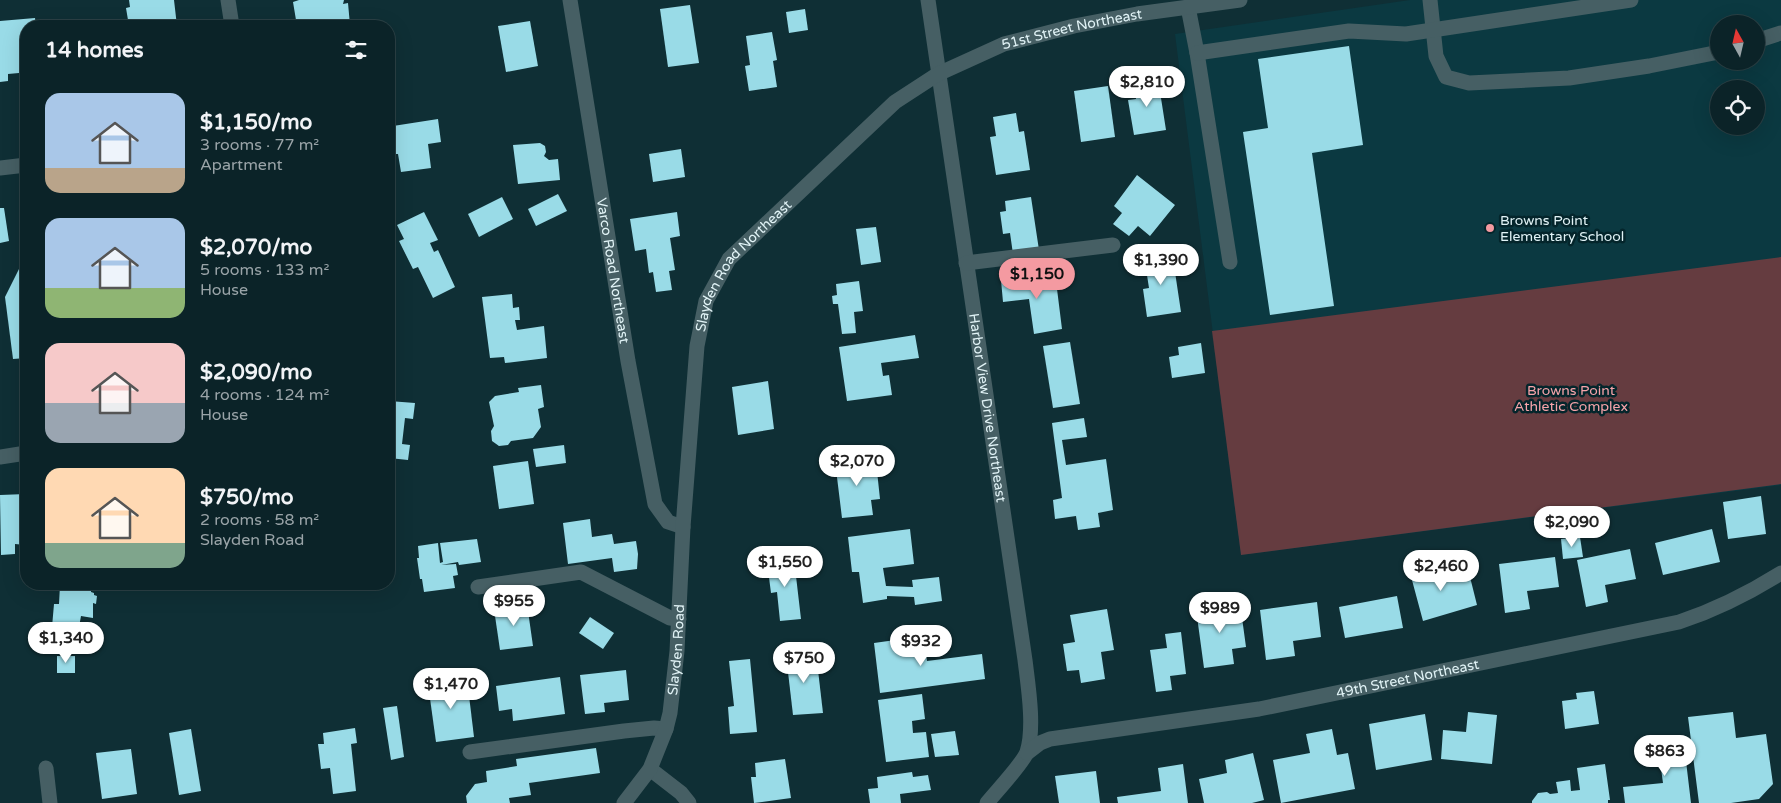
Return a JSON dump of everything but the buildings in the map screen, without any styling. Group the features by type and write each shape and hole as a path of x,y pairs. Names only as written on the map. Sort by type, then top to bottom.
{"street":[{"path":"228,0 231,20"},
{"name":"Varco Road Northeast","path":"570,0 625,342 655,504 668,522 682,527"},
{"name":"Harbor View Drive Northeast","path":"928,0 1028,685 1030,718 1027,753"},
{"name":"51st Street Northeast","path":"938,74 1004,44 1074,26 1137,14 1240,0"},
{"path":"1430,0 1436,56 1446,77 1468,83 1569,78 1649,66 1710,54"},
{"path":"1197,53 1349,32 1406,34 1631,0"},
{"path":"1188,7 1230,262"},
{"path":"1765,38 1781,33"},
{"name":"Slayden Road Northeast","path":"682,527 697,346 706,300 728,260 895,102 938,74"},
{"path":"0,168 20,166"},
{"path":"966,263 1113,245"},
{"path":"0,457 20,454"},
{"name":"Slayden Road","path":"650,769 666,730 675,680 682,527"},
{"path":"478,587 580,572 670,618 679,618"},
{"name":"49th Street Northeast","path":"1027,753 1040,743 1050,739 1259,709 1679,622 1704,614 1781,574"},
{"path":"470,752 631,730 654,728 666,730"},
{"path":"987,803 1027,753"},
{"path":"46,768 50,803"},
{"path":"624,803 650,769 681,793 689,803"}],"shaded area":[{"name":"Browns Point Elementary School","path":"1410,0 1781,0 1781,485 1241,555 1175,34"}],"green space":[{"name":"Browns Point Athletic Complex","path":"1781,257 1781,484 1241,555 1212,331"}],"place":[{"name":"Browns Point Elementary School","path":"1490,228"}]}
